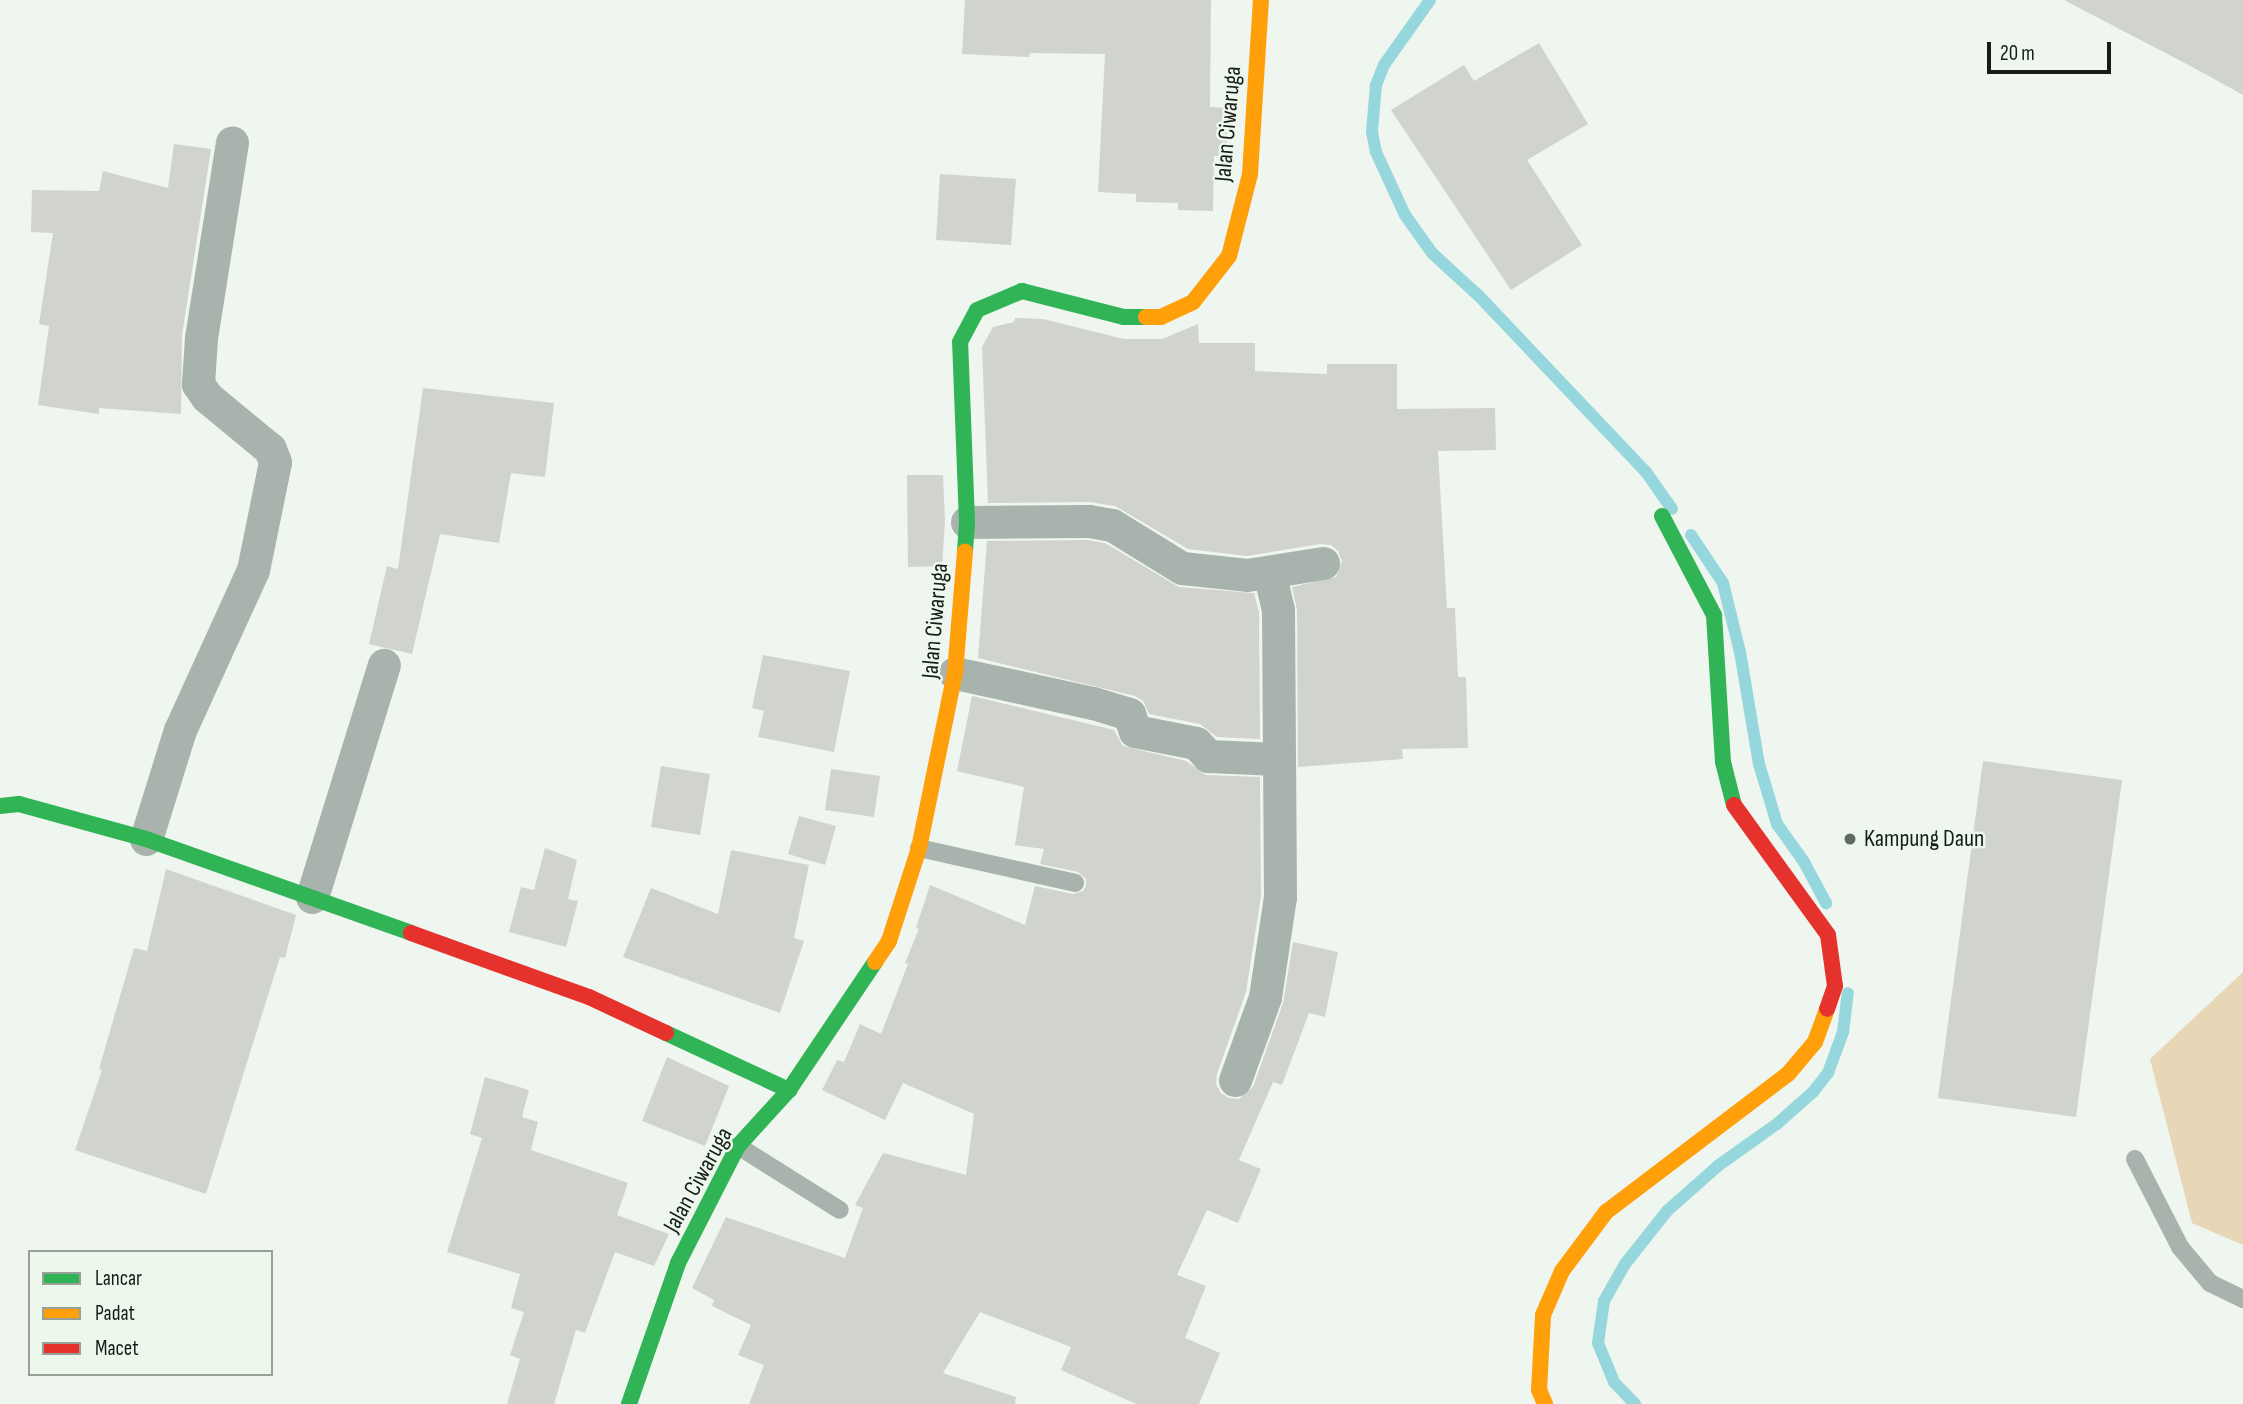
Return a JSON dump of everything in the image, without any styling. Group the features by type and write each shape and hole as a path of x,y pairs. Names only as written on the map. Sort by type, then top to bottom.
{"street":[{"name":"Jalan Ciwaruga","path":"629,1404 678,1264 738,1146 789,1090 889,941 919,848 955,673 967,522 960,342 977,310 1022,291 1124,317 1161,317 1193,302 1229,256 1250,174 1261,0"},
{"path":"146,839 180,730 253,570 275,462 270,449 207,397 198,384 201,338 232,142"},
{"path":"1545,1404 1539,1390 1543,1315 1562,1271 1606,1212 1788,1074 1815,1042 1835,986 1828,935 1735,808 1723,762 1714,615 1662,516"},
{"path":"967,522 1089,521 1112,525 1182,568 1247,575 1323,563"},
{"path":"1236,1080 1265,997 1280,897 1278,610 1269,572"},
{"path":"312,897 384,666"},
{"path":"955,673 1117,710 1129,715 1135,731 1196,743 1208,756 1278,759"},
{"path":"0,806 19,804 146,839 312,897 589,997 789,1090"}],"lane":[{"path":"919,848 1075,883"},
{"path":"738,1146 840,1210"},
{"path":"2135,1159 2180,1247 2210,1283 2243,1299"}],"shaded area":[{"path":"2243,972 2243,1245 2192,1223 2150,1059"}],"building":[{"path":"965,0 1211,0 1210,107 1228,108 1226,156 1214,156 1213,211 1178,210 1178,203 1136,202 1136,194 1098,192 1105,54 1030,53 1029,57 962,54"},
{"path":"2064,0 2243,0 2243,95 2198,70"},
{"path":"1539,43 1588,124 1527,160 1582,245 1511,290 1391,110 1464,65 1474,81"},
{"path":"174,144 211,149 182,335 181,414 99,408 99,414 38,405 49,326 39,324 53,233 31,232 32,190 99,191 103,171 168,188"},
{"path":"940,174 1016,179 1011,245 936,240"},
{"path":"1015,318 1043,319 1124,339 1162,339 1198,324 1199,343 1255,343 1255,371 1327,374 1327,364 1397,364 1397,409 1495,408 1496,450 1438,451 1447,608 1455,608 1458,677 1466,677 1468,748 1402,749 1403,759 1298,767 1297,610 1292,587 1336,577 1342,561 1338,551 1331,545 1320,544 1247,556 1188,549 1115,506 1089,502 988,503 982,347 993,327 1014,322"},
{"path":"423,388 554,403 545,477 511,473 499,543 440,534 412,654 369,644 387,566 398,569"},
{"path":"907,475 943,475 945,522 942,566 908,567"},
{"path":"1087,540 1105,543 1179,587 1254,593 1259,612 1260,739 1217,737 1200,724 1149,714 1143,701 1135,696 978,658 987,541"},
{"path":"763,655 850,671 834,752 758,737 764,711 752,708"},
{"path":"972,696 1114,730 1123,746 1186,761 1206,775 1260,777 1261,896 1246,992 1217,1074 1216,1084 1221,1093 1229,1098 1239,1099 1253,1087 1283,1003 1293,942 1338,952 1325,1017 1309,1013 1282,1085 1273,1082 1239,1160 1261,1169 1238,1223 1207,1210 1177,1275 1206,1286 1185,1338 1220,1353 1199,1404 1136,1404 1061,1370 1071,1347 980,1312 943,1373 1016,1397 1015,1404 749,1404 764,1365 738,1355 751,1325 712,1306 714,1300 692,1288 726,1217 845,1258 863,1208 855,1205 883,1153 966,1175 974,1114 903,1083 885,1120 822,1090 837,1060 844,1062 860,1024 881,1034 908,964 905,963 919,929 916,928 930,885 1025,925 1035,886 1073,894 1083,891 1086,886 1086,879 1078,872 1040,864 1044,849 1015,845 1024,787 957,771"},
{"path":"1983,761 2122,780 2076,1117 1938,1098"},
{"path":"661,766 710,774 700,835 651,827"},
{"path":"831,769 880,776 874,817 825,810"},
{"path":"799,816 836,826 825,865 788,854"},
{"path":"545,848 577,860 568,899 578,901 566,947 509,932 521,887 534,890"},
{"path":"731,850 809,865 794,938 804,941 780,1013 623,957 651,888 718,914"},
{"path":"166,869 296,915 285,958 280,957 206,1194 75,1150 102,1070 99,1069 134,948 147,951"},
{"path":"667,1057 729,1086 705,1146 642,1121"},
{"path":"485,1077 529,1090 522,1117 538,1122 531,1150 628,1183 617,1215 669,1234 654,1266 615,1252 585,1333 576,1330 554,1404 507,1404 520,1359 510,1355 524,1312 511,1308 520,1274 447,1252 482,1138 470,1134"}],"waterway":[{"path":"1430,0 1384,65 1376,85 1372,132 1376,152 1405,215 1432,253 1479,296 1646,472 1672,509"},
{"path":"1691,535 1723,583 1740,652 1759,764 1777,824 1804,862 1826,903"},
{"path":"1635,1404 1614,1382 1598,1343 1604,1301 1625,1264 1667,1211 1719,1165 1778,1123 1813,1092 1828,1073 1843,1032 1848,993"}],"traffic: fast":[{"path":"965,551 967,522 960,342 977,310 1022,291 1124,317 1146,317"},
{"path":"1662,516 1714,615 1723,762 1734,805"},
{"path":"0,806 19,804 146,839 411,933"},
{"path":"629,1404 678,1263 738,1146 789,1090 875,962"},
{"path":"666,1033 789,1090"}],"traffic: slow":[{"path":"1146,317 1161,317 1193,302 1229,256 1250,174 1261,0"},
{"path":"875,962 889,941 919,848 955,673 965,551"},
{"path":"1545,1404 1539,1390 1543,1315 1562,1271 1606,1212 1788,1074 1815,1042 1827,1009"}],"traffic: jam":[{"path":"1734,805 1828,935 1835,986 1827,1009"},
{"path":"411,933 589,997 666,1033"}],"place":[{"name":"Kampung Daun","path":"1850,839"}]}
